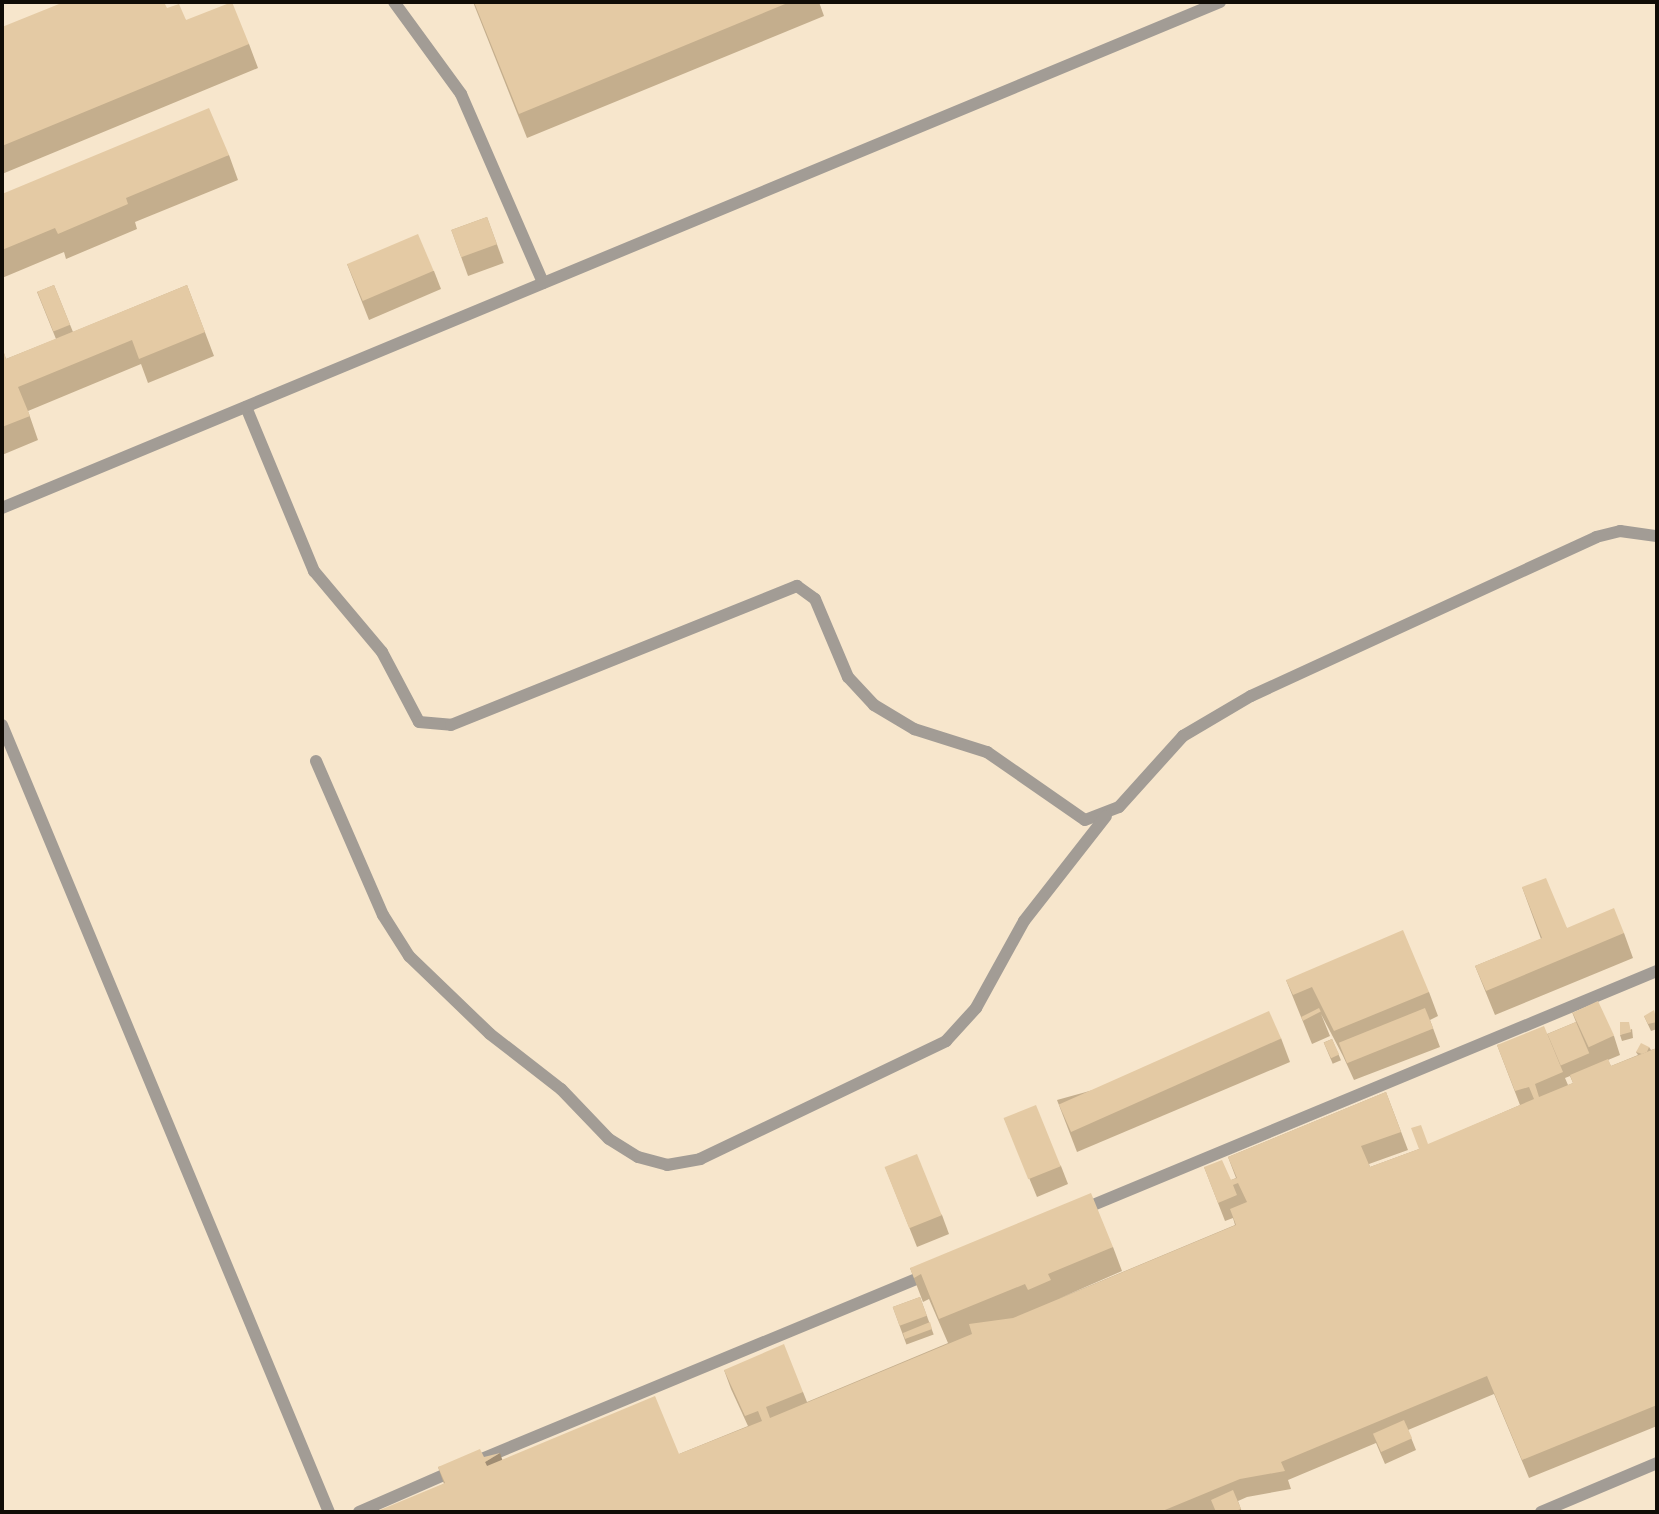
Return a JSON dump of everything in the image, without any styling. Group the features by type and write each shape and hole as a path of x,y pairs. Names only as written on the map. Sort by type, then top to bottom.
{"street":[{"path":"394,2 461,94 543,283"},
{"path":"2,508 1220,2"},
{"path":"246,407 314,571 376,644 409,712 425,725 451,725 797,586 815,599 848,677 874,705 914,729 987,752 1079,818 1106,816"},
{"path":"316,761 388,927 409,956 490,1034 561,1089 609,1139 638,1157 675,1166 700,1159 946,1041 983,999 1018,931 1106,816 1183,736 1236,703 1596,537 1620,531 1657,536"},
{"path":"2,725 329,1512"},
{"path":"1074,1213 1657,971"},
{"path":"359,1512 944,1268"},
{"path":"1541,1512 1657,1463"}],"shaded area":[{"path":"2,2 1657,2 1657,1512 2,1512"}],"building":[{"path":"64,2 164,2 167,8 179,4 186,20 232,2 249,44 2,146 2,27"},
{"path":"474,2 790,2 519,114"},
{"path":"209,108 229,155 126,198 128,204 58,234 55,228 2,250 2,194"},
{"path":"487,217 497,244 461,257 451,230"},
{"path":"418,234 434,271 363,301 347,264"},
{"path":"54,285 70,325 53,332 37,292"},
{"path":"187,285 205,332 139,359 132,340 18,387 30,416 2,427 2,347 6,359"},
{"path":"1546,878 1567,928 1614,908 1624,933 1486,991 1475,966 1542,938 1522,887"},
{"path":"1403,930 1429,992 1334,1031 1312,987 1293,995 1286,980"},
{"path":"1598,1001 1614,1035 1589,1047 1573,1013"},
{"path":"1319,1008 1321,1012 1303,1021 1301,1017"},
{"path":"1425,1008 1433,1028 1347,1063 1339,1043"},
{"path":"1654,1010 1657,1022 1648,1024 1644,1016"},
{"path":"1269,1011 1281,1038 1071,1132 1059,1105"},
{"path":"1576,1022 1589,1053 1561,1065 1547,1034"},
{"path":"1620,1022 1629,1022 1631,1032 1620,1035"},
{"path":"1544,1026 1563,1072 1535,1084 1539,1097 1573,1083 1570,1075 1608,1059 1611,1066 1657,1048 1657,1405 1522,1460 1487,1376 1281,1462 1285,1471 1240,1479 1160,1512 380,1510 445,1483 438,1467 480,1449 484,1457 500,1453 485,1462 487,1466 655,1396 679,1454 762,1421 758,1411 745,1416 724,1370 784,1344 803,1392 766,1407 770,1418 972,1334 969,1324 1013,1318 1236,1225 1230,1209 1247,1202 1238,1183 1233,1185 1237,1195 1218,1203 1204,1167 1222,1160 1231,1180 1237,1178 1228,1157 1386,1092 1401,1132 1361,1146 1370,1167 1419,1149 1411,1128 1421,1125 1428,1144 1534,1099 1529,1087 1515,1091 1497,1045"},
{"path":"1332,1039 1339,1054 1331,1058 1324,1043"},
{"path":"1641,1043 1649,1047 1642,1054 1636,1052"},
{"path":"1036,1105 1061,1166 1028,1179 1004,1118"},
{"path":"917,1154 942,1215 909,1228 885,1167"},
{"path":"1091,1193 1113,1247 1048,1274 1051,1280 1028,1290 1025,1284 939,1319 921,1274 914,1278 910,1268"},
{"path":"920,1297 927,1316 900,1326 893,1307"},
{"path":"930,1322 932,1329 905,1339 903,1333"},
{"path":"1404,1420 1412,1438 1381,1452 1373,1434"},
{"path":"1233,1490 1241,1509 1216,1512 1211,1500"}]}
